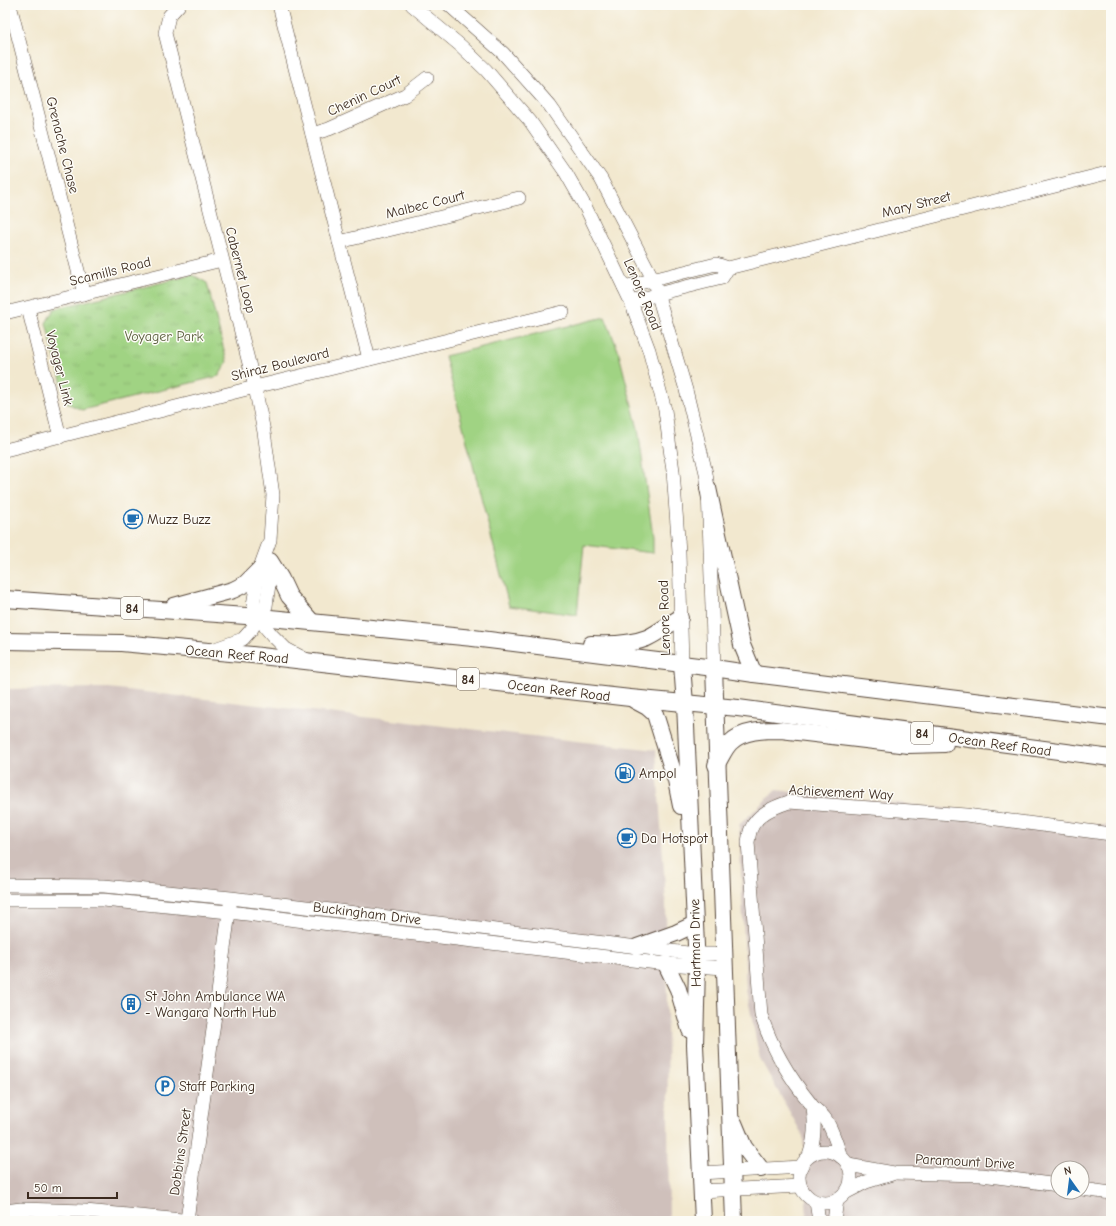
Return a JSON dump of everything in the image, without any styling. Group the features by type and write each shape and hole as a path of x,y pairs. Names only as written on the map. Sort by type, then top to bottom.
{"main road":[{"path":"708,488 742,645 754,674"},
{"path":"159,610 233,590 244,584 266,560 281,579 289,596 312,622"},
{"name":"84","path":"5,600 260,617 473,638 1111,718"},
{"path":"473,638 512,638 567,644 625,644 648,637 680,618"},
{"name":"Ocean Reef Road","path":"5,641 121,643 310,661 630,698 715,706 1111,758"},
{"name":"Hartman Drive","path":"682,664 695,924 695,1045 703,1221"},
{"name":"Hartman Drive","path":"714,668 716,765 734,1221"},
{"path":"630,698 647,707 654,714 676,781 693,872"},
{"path":"716,765 730,744 738,736 767,730 782,730 908,745 995,743"},
{"path":"637,947 676,933 695,924"},
{"path":"666,964 678,989 695,1045"},
{"path":"730,1112 744,1147 761,1169"}],"street":[{"name":"Grenache Chase","path":"10,5 84,294"},
{"name":"Cabernet Loop","path":"179,5 169,16 165,33 255,387 264,432 273,495 270,540 266,560 271,570 266,606 251,630 243,639 224,647 208,651"},
{"path":"279,5 369,359"},
{"name":"Lenore Road","path":"412,5 481,65 530,121 570,179 586,208 631,302 649,350 665,410 673,471 679,552 682,664"},
{"name":"Lenore Road","path":"450,5 503,53 550,106 602,179 653,279 686,390 706,473 708,488 714,668"},
{"name":"Chenin Court","path":"312,134 329,129 405,95 427,78"},
{"name":"Mary Street","path":"624,287 716,264 728,268 1111,172"},
{"name":"Malbec Court","path":"340,242 519,198"},
{"name":"Scamills Road","path":"5,314 222,260"},
{"name":"Mary Street","path":"631,302 722,278 728,268"},
{"name":"Voyager Link","path":"28,308 60,437"},
{"name":"Shiraz Boulevard","path":"5,450 563,312"},
{"path":"260,617 266,628 286,649 310,661"},
{"name":"Achievement Way","path":"845,1161 824,1117 812,1107 778,1058 768,1036 761,1015 748,842 751,829 759,818 771,808 789,802 966,815 1111,834"},
{"name":"Buckingham Drive","path":"5,885 104,886 231,898 637,947 696,961"},
{"name":"Dobbins Street","path":"190,1221 231,898"},
{"name":"Buckingham Drive","path":"5,900 103,900 229,912 666,964 696,961 724,961"},
{"name":"Achievement Way","path":"809,1156 814,1142 815,1126 812,1107"},
{"path":"834,1221 841,1197 850,1185 851,1175 845,1161 832,1152 822,1151 809,1156 801,1167 799,1176 800,1186 806,1195 816,1202 828,1203 841,1197"},
{"name":"Paramount Drive","path":"845,1161 894,1173 982,1175 1050,1184"},
{"path":"700,1173 801,1167"},
{"name":"Paramount Drive","path":"841,1197 866,1182 894,1173"},
{"path":"701,1191 800,1186"},
{"path":"1090,1190 1111,1193"},
{"path":"816,1202 819,1221"},
{"path":"5,1211 21,1209 85,1211 190,1221"}],"shaded area":[{"path":"109,688 656,750 666,903 669,1221 5,1221 5,689"},
{"path":"776,790 1111,826 1111,1221 807,1221 803,1136 760,1059 746,989 739,825"}],"green space":[{"name":"Voyager Park","path":"193,275 207,283 227,362 219,376 82,410 67,403 46,323 54,309"},
{"path":"605,317 618,350 638,429 653,537 653,553 584,545 577,615 509,606 445,356"}],"place":[{"name":"Muzz Buzz","path":"133,519"},
{"name":"Ampol","path":"625,773"},
{"name":"Da Hotspot","path":"627,838"},
{"name":"St John Ambulance WA - Wangara North Hub","path":"131,1004"},
{"name":"Staff Parking","path":"165,1086"}]}
